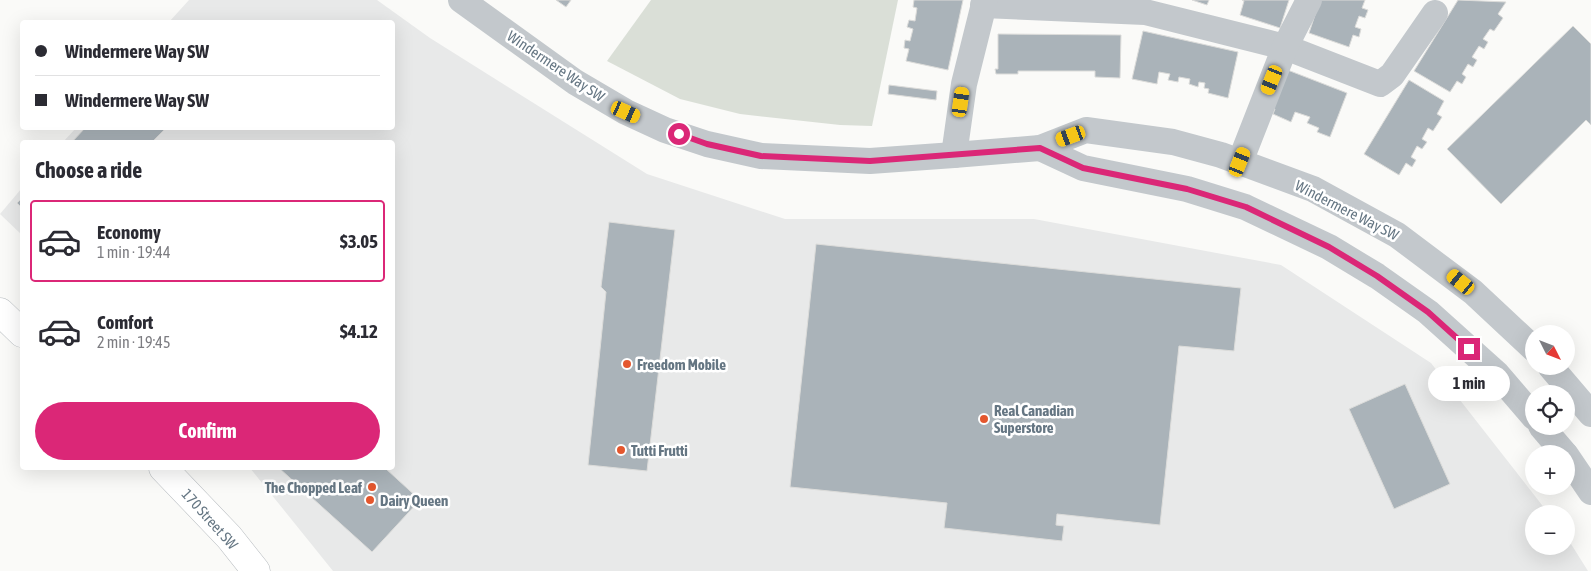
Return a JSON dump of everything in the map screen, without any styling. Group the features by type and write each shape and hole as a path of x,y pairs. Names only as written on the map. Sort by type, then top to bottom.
{"main road":[{"path":"0,312 20,331"},
{"name":"170 Street SW","path":"165,470 229,537 256,571"}],"street":[{"name":"Windermere Way SW","path":"461,0 575,82 614,105 665,130 707,144 761,156 870,161 954,155 1040,148 1086,130 1173,142 1240,162 1313,189 1397,235 1473,292 1525,341"},
{"path":"1240,162 1286,47 1309,0"},
{"path":"954,155 964,84 984,3 1145,12 1286,47 1380,84 1392,75 1435,13"},
{"name":"Windermere Way SW","path":"1040,148 1083,168 1187,189 1246,207 1329,247 1377,276 1428,312 1496,374 1525,407"},
{"path":"1558,375 1591,414"},
{"path":"1549,435 1557,445"},
{"path":"1575,468 1591,492"}],"shaded area":[{"path":"189,0 377,0 430,38 647,174 785,219 1034,219 1281,265 1431,363 1525,483 1525,495 1534,495 1542,505 1525,505 1525,555 1575,555 1575,550 1588,571 333,571 252,470 395,470 395,140 65,140 74,130 395,130 395,20 171,20"},
{"path":"651,0 898,0 872,126 840,125 740,114 680,99 607,61"},
{"path":"20,190 20,233 0,214"}],"building":[{"path":"556,0 571,0 566,7"},
{"path":"914,0 963,0 948,70 906,61 909,49 904,48 905,40 910,41 913,29 907,27 909,20 915,21 917,8 913,7"},
{"path":"1192,0 1209,0 1207,5"},
{"path":"1242,0 1289,0 1280,28 1240,15 1244,1"},
{"path":"1320,0 1365,0 1362,8 1368,10 1365,18 1359,16 1355,27 1361,29 1359,37 1353,35 1349,47 1309,33"},
{"path":"1458,0 1506,2 1498,14 1503,18 1494,31 1490,29 1483,39 1488,42 1484,49 1479,46 1472,57 1477,60 1473,67 1468,64 1462,74 1466,77 1462,84 1457,81 1450,92 1414,71"},
{"path":"1573,26 1591,44 1591,125 1586,120 1501,204 1447,149"},
{"path":"1143,31 1238,52 1228,98 1208,93 1209,89 1204,88 1205,83 1199,82 1198,87 1189,84 1190,79 1179,77 1178,82 1168,80 1170,74 1159,72 1157,84 1132,79"},
{"path":"998,34 1121,35 1120,78 1095,77 1095,71 1018,71 1018,74 996,74 995,69 998,69"},
{"path":"1285,69 1347,93 1330,137 1317,132 1319,128 1307,123 1310,117 1295,112 1291,122 1273,114 1275,109 1271,107"},
{"path":"1409,80 1444,101 1437,114 1442,117 1433,131 1428,128 1422,139 1427,142 1422,149 1417,146 1411,157 1416,160 1412,167 1406,163 1399,175 1364,154"},
{"path":"889,85 937,91 936,100 888,94"},
{"path":"83,130 164,130 154,140 74,140"},
{"path":"609,222 675,230 647,471 588,465 606,292 601,287"},
{"name":"Real Canadian Superstore","path":"816,244 1241,288 1234,351 1179,346 1160,525 1057,514 1056,525 1064,526 1062,541 944,528 947,503 790,487"},
{"path":"1405,384 1450,484 1394,509 1349,409"},
{"path":"281,470 387,470 420,500 372,552"}],"place":[{"name":"Freedom Mobile","path":"627,364"},
{"name":"Real Canadian Superstore","path":"984,419"},
{"name":"Tutti Frutti","path":"621,450"},
{"name":"The Chopped Leaf","path":"372,487"},
{"name":"Dairy Queen","path":"370,500"}],"route":[{"path":"679,134 707,144 761,156 870,161 1040,148 1083,168 1187,189 1246,207 1329,247 1377,276 1428,312 1469,349"}]}
